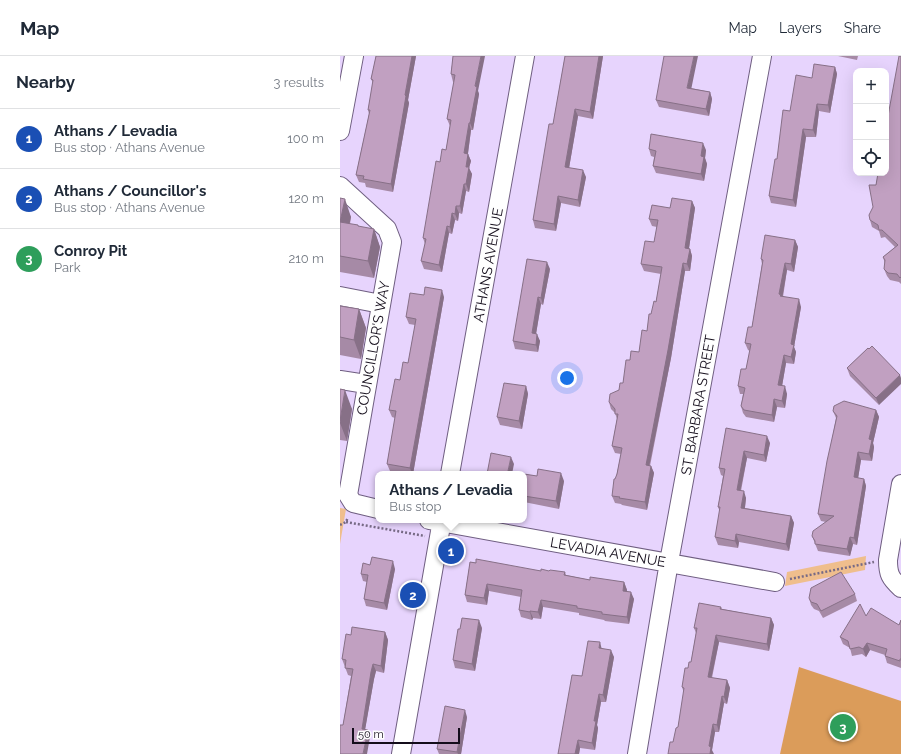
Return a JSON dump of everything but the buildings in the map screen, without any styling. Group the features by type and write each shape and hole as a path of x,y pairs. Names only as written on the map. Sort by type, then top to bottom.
{"street":[{"path":"340,131 354,56"},
{"name":"ATHANS AVENUE","path":"451,471 525,56"},
{"name":"ST. BARBARA STREET","path":"637,754 670,562 762,56"},
{"name":"COUNCILLOR'S WAY","path":"340,186 387,229 392,242 366,384 346,465 348,495 353,503 375,508"},
{"path":"340,296 381,304"},
{"path":"340,380 366,384"},
{"path":"901,484 888,560 888,570 892,580 901,588"},
{"path":"401,754 438,526"},
{"name":"LEVADIA AVENUE","path":"438,526 670,562 775,582"}],"path":[{"path":"346,522 438,526"},
{"path":"775,582 888,560"}],"shaded area":[{"path":"340,508 346,509 340,544"},
{"path":"866,556 865,570 785,586 787,572"},
{"path":"799,667 901,701 901,754 780,754"}],"place":[{"name":"Athans / Levadia","path":"451,551"},
{"name":"Athans / Councillor's","path":"413,595"},
{"name":"Conroy Pit","path":"843,727"}]}
